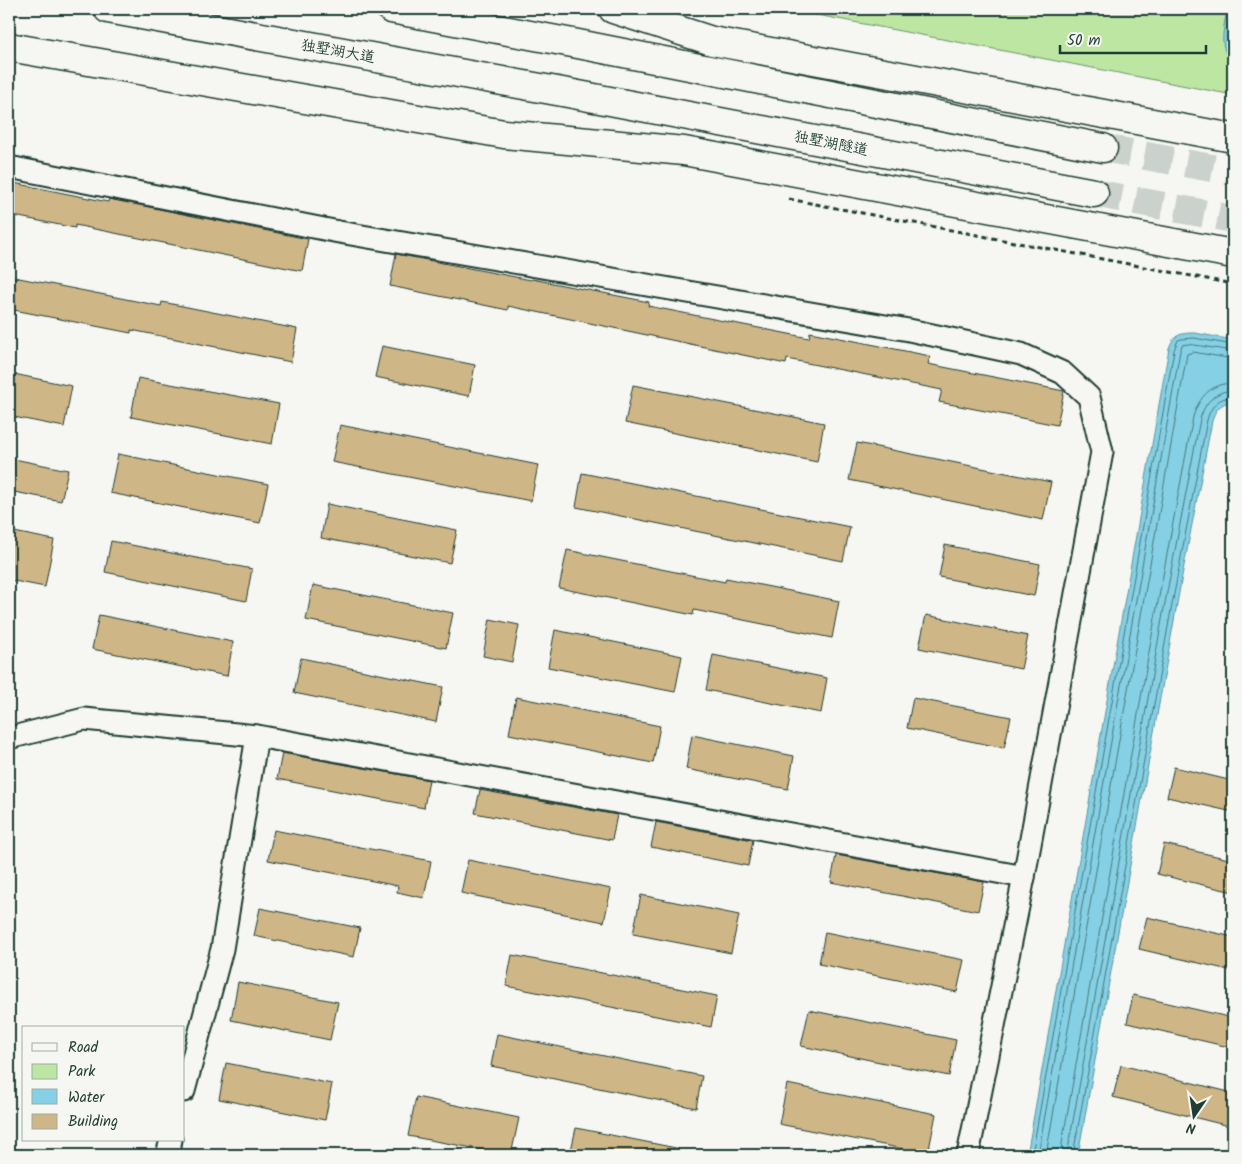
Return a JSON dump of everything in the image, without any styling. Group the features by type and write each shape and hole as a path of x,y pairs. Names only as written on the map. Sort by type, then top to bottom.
{"main road":[{"name":"独墅湖大道","path":"108,9 568,93"},
{"path":"391,9 1103,148"},
{"path":"613,9 712,42 1233,138"},
{"path":"9,47 504,134 684,151 1233,254"},
{"name":"独墅湖隧道","path":"568,93 1094,193"}],"street":[{"path":"9,167 339,232 909,330 1021,354 1063,374 1088,397 1102,452 1024,877 968,1155"},
{"path":"9,738 84,719 257,736 1024,877"},
{"path":"185,1087 222,948 257,736"},
{"path":"166,1155 169,1142"}],"path":[{"path":"1066,9 1083,9"},
{"path":"789,199 1233,284"}],"green space":[{"path":"786,9 1227,9 1223,38 1225,51 1233,63 1233,95"}],"water":[{"path":"1227,9 1233,9 1233,63 1228,57 1223,44"},
{"path":"1195,333 1233,340 1233,401 1219,407 1212,421 1182,576 1078,1155 1027,1155 1169,348 1173,340 1179,335"}],"building":[{"path":"9,182 108,202 109,199 308,239 302,271 75,225 75,228 9,215"},
{"path":"396,254 649,302 648,306 809,338 810,332 930,356 928,364 1064,391 1057,425 939,402 942,390 787,359 786,364 508,306 508,310 390,286"},
{"path":"9,276 161,306 162,302 297,329 291,362 131,330 131,333 9,309"},
{"path":"382,346 475,365 469,396 375,377"},
{"path":"9,373 72,386 64,427 9,416"},
{"path":"138,378 279,404 272,444 131,417"},
{"path":"633,385 824,423 817,462 625,423"},
{"path":"340,425 538,465 531,501 332,462"},
{"path":"857,443 1051,482 1043,520 849,480"},
{"path":"118,454 268,484 260,523 110,493"},
{"path":"9,458 68,470 61,501 9,491"},
{"path":"582,473 850,527 843,561 576,507"},
{"path":"327,504 457,530 450,563 321,538"},
{"path":"9,531 54,540 45,587 9,580"},
{"path":"111,541 252,569 246,601 105,572"},
{"path":"945,545 1040,564 1034,596 939,577"},
{"path":"567,550 725,582 726,578 839,601 832,638 694,610 693,615 559,588"},
{"path":"313,585 453,613 446,648 306,620"},
{"path":"99,615 233,642 227,676 92,649"},
{"path":"926,615 1028,636 1021,669 919,648"},
{"path":"490,619 519,625 512,662 483,656"},
{"path":"555,630 682,656 675,692 548,667"},
{"path":"713,655 827,678 821,713 706,690"},
{"path":"301,658 443,687 436,722 294,693"},
{"path":"516,697 660,726 653,763 509,734"},
{"path":"913,698 1011,717 1004,748 907,728"},
{"path":"692,735 794,756 788,789 686,769"},
{"path":"282,753 429,780 424,808 277,779"},
{"path":"1174,767 1233,781 1233,812 1167,797"},
{"path":"480,790 617,815 612,840 475,813"},
{"path":"656,822 753,840 748,866 651,847"},
{"path":"274,830 431,861 424,898 397,892 398,886 268,860"},
{"path":"1164,844 1233,860 1233,892 1157,874"},
{"path":"836,855 984,882 978,911 831,882"},
{"path":"468,860 611,889 604,922 461,893"},
{"path":"641,895 739,915 731,953 633,934"},
{"path":"260,908 360,928 354,957 254,936"},
{"path":"1147,917 1233,937 1233,971 1139,949"},
{"path":"825,932 964,960 957,992 819,964"},
{"path":"512,955 717,996 711,1027 506,986"},
{"path":"238,982 338,1002 330,1040 231,1020"},
{"path":"1133,995 1233,1018 1233,1048 1127,1023"},
{"path":"809,1010 956,1040 949,1076 801,1046"},
{"path":"497,1034 702,1076 696,1108 491,1066"},
{"path":"226,1063 332,1084 325,1120 219,1099"},
{"path":"1121,1065 1233,1093 1233,1127 1113,1097"},
{"path":"787,1084 936,1114 928,1154 779,1124"},
{"path":"416,1097 519,1118 511,1155 408,1136"},
{"path":"576,1128 676,1148 675,1155 570,1155"}],"tunnel":[{"path":"1103,148 1233,172"},
{"path":"1094,193 1233,219"}]}
